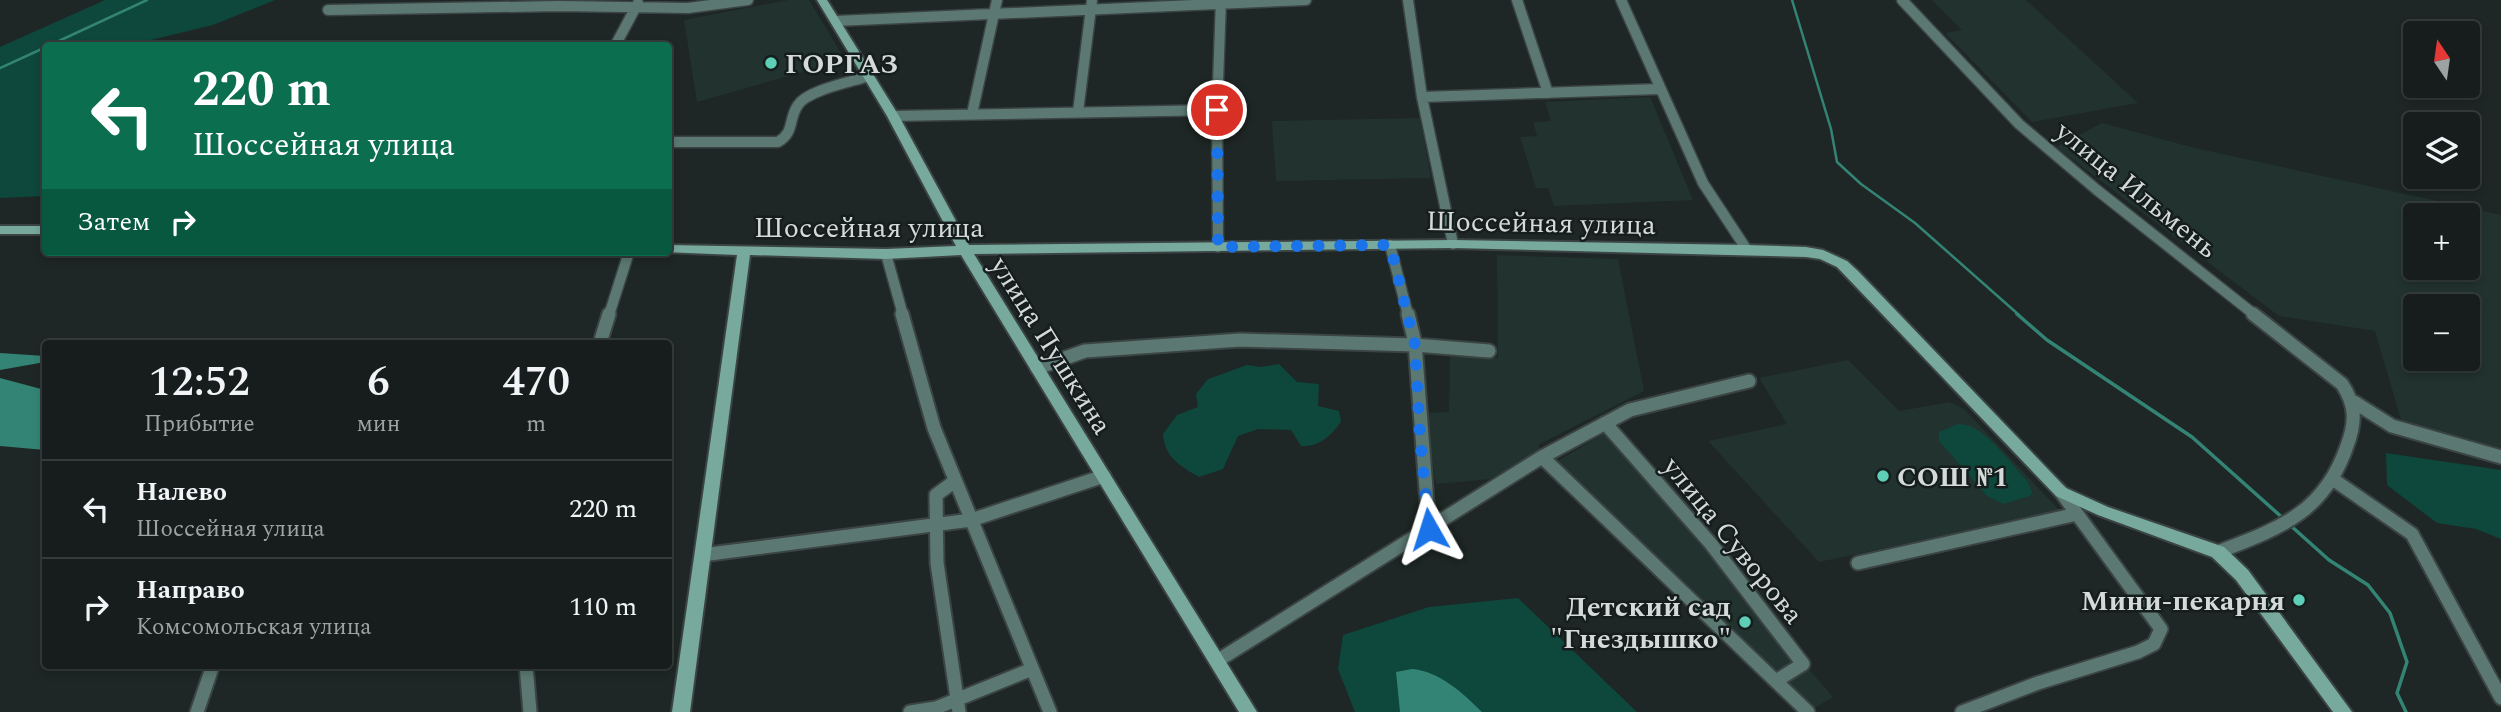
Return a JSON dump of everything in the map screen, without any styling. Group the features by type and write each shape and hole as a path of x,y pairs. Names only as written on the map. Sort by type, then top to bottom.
{"street":[{"path":"328,10 638,3 688,8 748,0"},
{"name":"улица Пушкина","path":"822,0 893,116 965,250 1248,712"},
{"path":"972,114 997,0"},
{"path":"836,21 994,14 1091,5 1306,0"},
{"path":"1408,0 1422,97 1452,244"},
{"path":"1517,0 1548,93"},
{"path":"1620,0 1703,183 1747,250"},
{"name":"улица Ильмень","path":"1902,0 2019,124 2097,190 2342,384 2354,402 2392,426 2501,457"},
{"path":"1218,247 1217,110 1221,2"},
{"path":"617,42 638,3"},
{"path":"1078,112 1091,5"},
{"path":"672,142 778,142 788,137 792,131 792,116 798,101 869,76"},
{"path":"1422,97 1659,89"},
{"path":"893,116 1217,110"},
{"path":"0,230 42,230"},
{"name":"Шоссейная улица","path":"672,249 886,254 965,250 1452,244 1747,250 1823,255 1842,264 2060,492 2103,511 2218,552"},
{"path":"1390,245 1415,345 1429,529"},
{"path":"681,712 744,252"},
{"path":"886,254 934,428 1050,712"},
{"path":"601,340 628,256"},
{"path":"1037,368 1085,351 1240,340 1415,345 1489,351"},
{"path":"1217,661 1542,457 1605,423 1630,410 1749,382"},
{"path":"2343,712 2242,575 2218,552 2275,529 2300,516 2320,500 2334,480 2356,415 2354,402"},
{"name":"улица Суворова","path":"1605,423 1710,544 1803,664 1776,681"},
{"path":"1542,457 1808,712"},
{"path":"702,555 971,520 1104,476"},
{"path":"2334,480 2412,534 2501,698"},
{"path":"956,481 936,495 937,563 958,705"},
{"path":"1962,712 2038,683 2138,652 2154,644 2161,629 2150,610 2060,492"},
{"path":"1858,562 2077,514"},
{"path":"197,712 212,669"},
{"path":"526,669 530,712"},
{"path":"910,712 958,705 1032,669"}],"shaded area":[{"path":"105,0 275,0 213,25 142,42 42,42 42,196 0,198 0,47"},
{"name":"ГОРГАЗ","path":"788,0 809,0 845,60 697,102 684,20"},
{"path":"1932,0 2026,0 2138,103 2032,122 1945,33 1962,30"},
{"path":"1650,97 1693,200 1554,206 1548,188 1536,188 1520,137 1537,136 1533,122 1551,121 1545,102"},
{"path":"1420,118 1431,178 1276,181 1272,121"},
{"path":"2102,123 2195,148 2446,203 2403,203 2403,280 2480,280 2480,210 2501,215 2501,449 2402,423 2375,331 2279,316 2056,147"},
{"path":"1497,255 1618,259 1644,391 1538,445 1542,451 1490,479 1436,484 1424,413 1449,412 1450,354 1498,358"},
{"path":"0,353 42,356 42,363 0,370"},
{"name":"СОШ №1","path":"1848,360 1899,411 1950,402 1964,409 2060,511 1819,562 1708,441 1787,424 1759,378"},
{"path":"1279,364 1297,382 1319,384 1318,406 1339,411 1341,422 1329,436 1314,445 1301,446 1291,430 1258,429 1238,436 1223,469 1199,477 1174,460 1164,442 1163,434 1177,415 1198,407 1196,394 1208,379 1247,365 1261,367"},
{"path":"0,378 42,389 42,450 0,446"},
{"path":"1958,424 1977,430 1996,446 2028,482 2032,492 2030,496 2003,504 1987,496 1939,441 1939,432"},
{"name":"Детский сад \"Гнездышко\"","path":"1605,433 1833,697 1813,709 1556,462"},
{"path":"2386,453 2501,470 2501,539 2476,529 2437,523 2387,485"},
{"path":"1518,598 1637,712 1355,712 1338,669 1343,635 1429,607"},
{"path":"1412,669 1441,678 1482,712 1400,712 1396,672"}],"waterway":[{"path":"57,42 147,0"},
{"path":"1792,0 1831,129 1837,162 1861,184 1915,223 2019,315"},
{"path":"0,68 42,49"},
{"path":"2017,314 2047,340 2192,437 2285,520"},
{"path":"2290,525 2329,560 2368,585 2390,613 2407,662 2397,693 2406,712"}],"place":[{"name":"ГОРГАЗ","path":"771,63"},
{"name":"СОШ №1","path":"1883,476"},
{"name":"Мини-пекарня","path":"2299,600"},
{"name":"Детский сад \"Гнездышко\"","path":"1745,622"}],"route":[{"path":"1217,110 1218,247 1390,245 1415,345 1429,529"}]}
